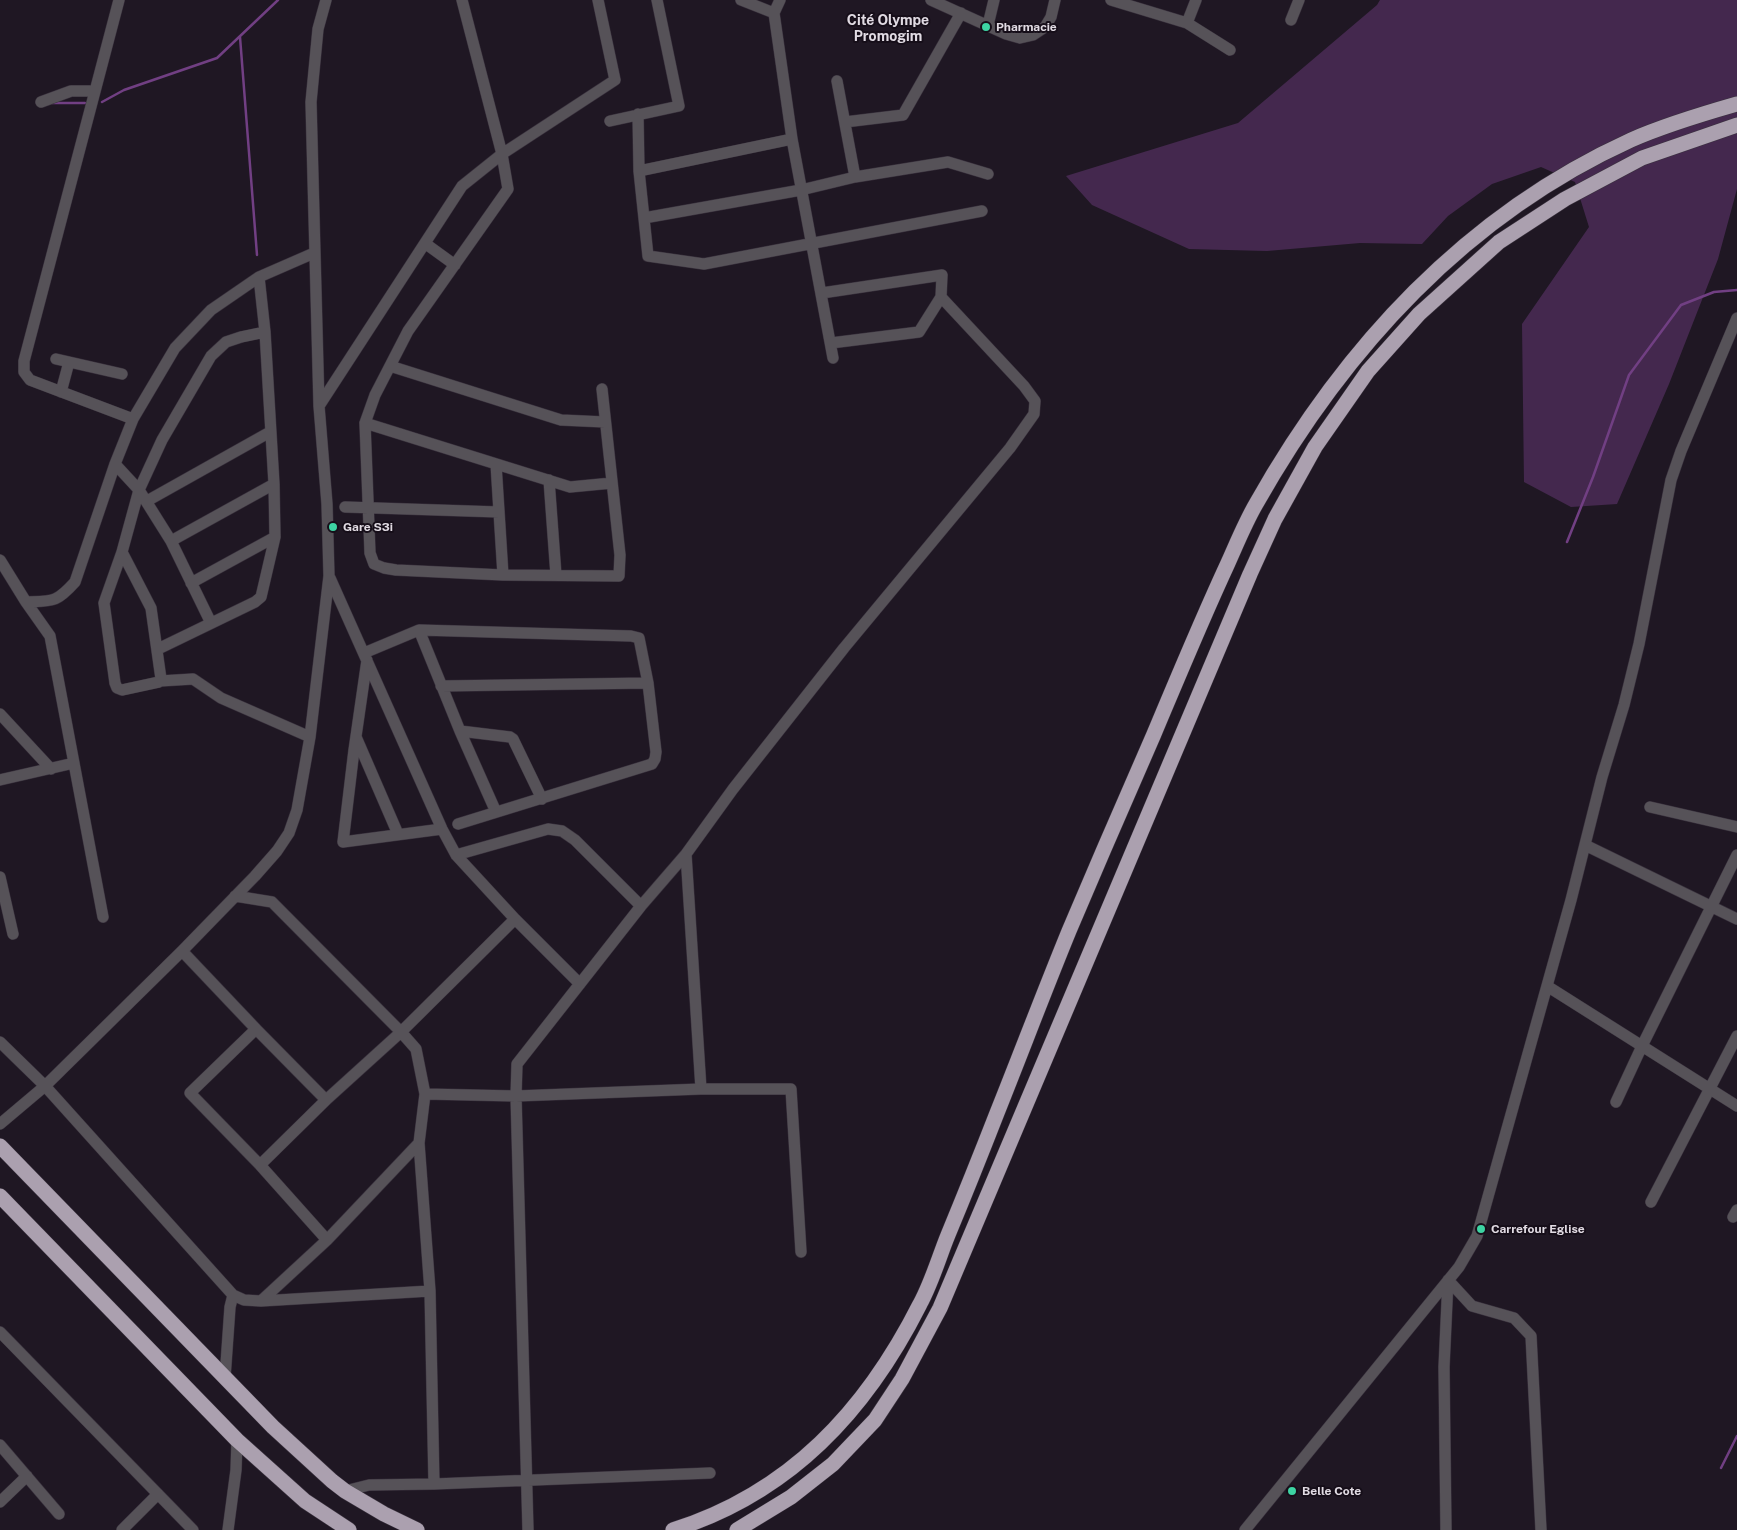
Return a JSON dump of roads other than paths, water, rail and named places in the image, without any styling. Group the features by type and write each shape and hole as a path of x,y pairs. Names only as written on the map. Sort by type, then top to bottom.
{"highway":[{"path":"674,1530 734,1506 778,1480 816,1449 860,1401 888,1364 922,1300 1069,932 1214,594 1254,507 1304,424 1352,359 1405,300 1496,220 1567,174 1632,140 1704,113 1737,104"},
{"path":"736,1530 791,1497 833,1464 875,1420 902,1379 940,1308 1093,944 1276,519 1315,447 1368,371 1419,314 1499,242 1565,199 1642,158 1737,125"},
{"path":"0,1146 273,1427 345,1491 384,1514 417,1530"},
{"path":"0,1196 237,1440 305,1501 349,1530"}],"street":[{"path":"119,0 24,361 24,372 30,380 133,419"},
{"path":"0,1124 45,1086 255,876 277,852 289,833 297,810 310,737 329,576 327,504 319,406 311,102 318,29 326,0"},
{"path":"462,0 502,154 508,189 408,330 375,395 365,423 370,553 374,564 396,570 503,575 619,576 620,555 602,389"},
{"path":"319,406 462,186 502,154 615,80 598,0"},
{"path":"610,121 679,106 658,0"},
{"path":"741,0 774,13"},
{"path":"780,0 774,13 792,139 834,358"},
{"path":"931,0 1006,34 1020,38 1033,35 1045,27 1051,17 1055,0"},
{"path":"988,25 993,0"},
{"path":"1111,0 1187,23 1230,50"},
{"path":"1187,23 1196,0"},
{"path":"1291,20 1299,0"},
{"path":"844,122 903,115 961,13"},
{"path":"837,81 855,177"},
{"path":"41,102 72,91 95,91"},
{"path":"638,114 639,170 648,256 704,264 982,211"},
{"path":"639,170 792,139"},
{"path":"644,218 801,190 855,177 948,162 988,174"},
{"path":"426,244 454,265"},
{"path":"26,602 50,601 62,597 75,582 115,464 133,419 175,348 210,310 260,277 314,254"},
{"path":"822,293 942,275 941,297 919,332 831,343"},
{"path":"158,650 262,597 275,537 274,484 260,277"},
{"path":"528,1530 516,1064 641,906 686,854 733,789 844,648 995,467 1034,414 1036,400 941,297"},
{"path":"1245,1530 1448,1280 1470,1250 1480,1228 1602,777 1624,705 1639,644 1671,480 1681,451 1734,331 1737,318"},
{"path":"265,332 226,342 211,356 162,440 140,490 122,552 104,603 117,688 122,690 160,680 193,679 221,698 310,737"},
{"path":"56,359 122,374"},
{"path":"61,392 70,362"},
{"path":"390,366 561,420 605,422"},
{"path":"365,423 570,487 612,483"},
{"path":"146,501 270,432"},
{"path":"115,464 140,490 171,541 211,623"},
{"path":"496,464 503,575"},
{"path":"550,480 556,575"},
{"path":"171,541 274,484"},
{"path":"345,507 499,512"},
{"path":"192,582 275,537"},
{"path":"122,552 151,608 158,650 160,680"},
{"path":"1,563 50,636 103,917"},
{"path":"329,576 442,828 456,855 515,919 580,984"},
{"path":"365,657 419,630 631,636 639,638 648,683 656,752 652,764 458,824"},
{"path":"419,630 460,731 496,812"},
{"path":"365,657 343,842 442,828"},
{"path":"442,686 648,683"},
{"path":"0,714 51,769"},
{"path":"460,731 510,737 513,739 542,799"},
{"path":"356,736 398,834"},
{"path":"0,780 74,763"},
{"path":"1650,807 1737,827"},
{"path":"456,855 548,828 562,831 575,840 641,906"},
{"path":"1585,845 1737,919"},
{"path":"686,854 701,1089"},
{"path":"1616,1102 1710,906 1737,855"},
{"path":"0,877 13,934"},
{"path":"234,896 272,902 402,1032 416,1049 425,1094 419,1143 430,1290 434,1484"},
{"path":"260,1165 326,1100 402,1032 515,919"},
{"path":"182,951 326,1100"},
{"path":"1547,986 1737,1106"},
{"path":"256,1029 190,1093 260,1165 327,1240"},
{"path":"1652,1202 1737,1036"},
{"path":"0,1042 45,1086 233,1295 244,1300 261,1301 430,1290"},
{"path":"425,1094 516,1096 701,1089 791,1089 801,1252"},
{"path":"261,1301 327,1240 419,1143"},
{"path":"1446,1530 1444,1367 1448,1280"},
{"path":"1448,1280 1472,1306 1514,1318 1531,1336 1542,1530"},
{"path":"225,1378 230,1308 233,1295"},
{"path":"0,1332 193,1530"},
{"path":"228,1530 236,1470 237,1440"},
{"path":"0,1446 59,1514"},
{"path":"345,1491 369,1485 528,1481 710,1473"},
{"path":"0,1502 27,1476"},
{"path":"122,1530 158,1494"}],"waterway":[{"path":"102,102 124,90 217,58 278,0"},
{"path":"240,37 257,255"},
{"path":"52,103 85,103"},
{"path":"1567,542 1593,477 1629,375 1681,305 1714,292 1737,290"},
{"path":"1721,1468 1737,1436"}],"place":[{"name":"Pharmacie","path":"986,27"},
{"name":"Gare S3i","path":"333,527"},
{"name":"Carrefour Eglise","path":"1481,1229"},
{"name":"Belle Cote","path":"1292,1491"}],"district":[{"name":"Cité Olympe Promogim","path":"888,30"}]}
